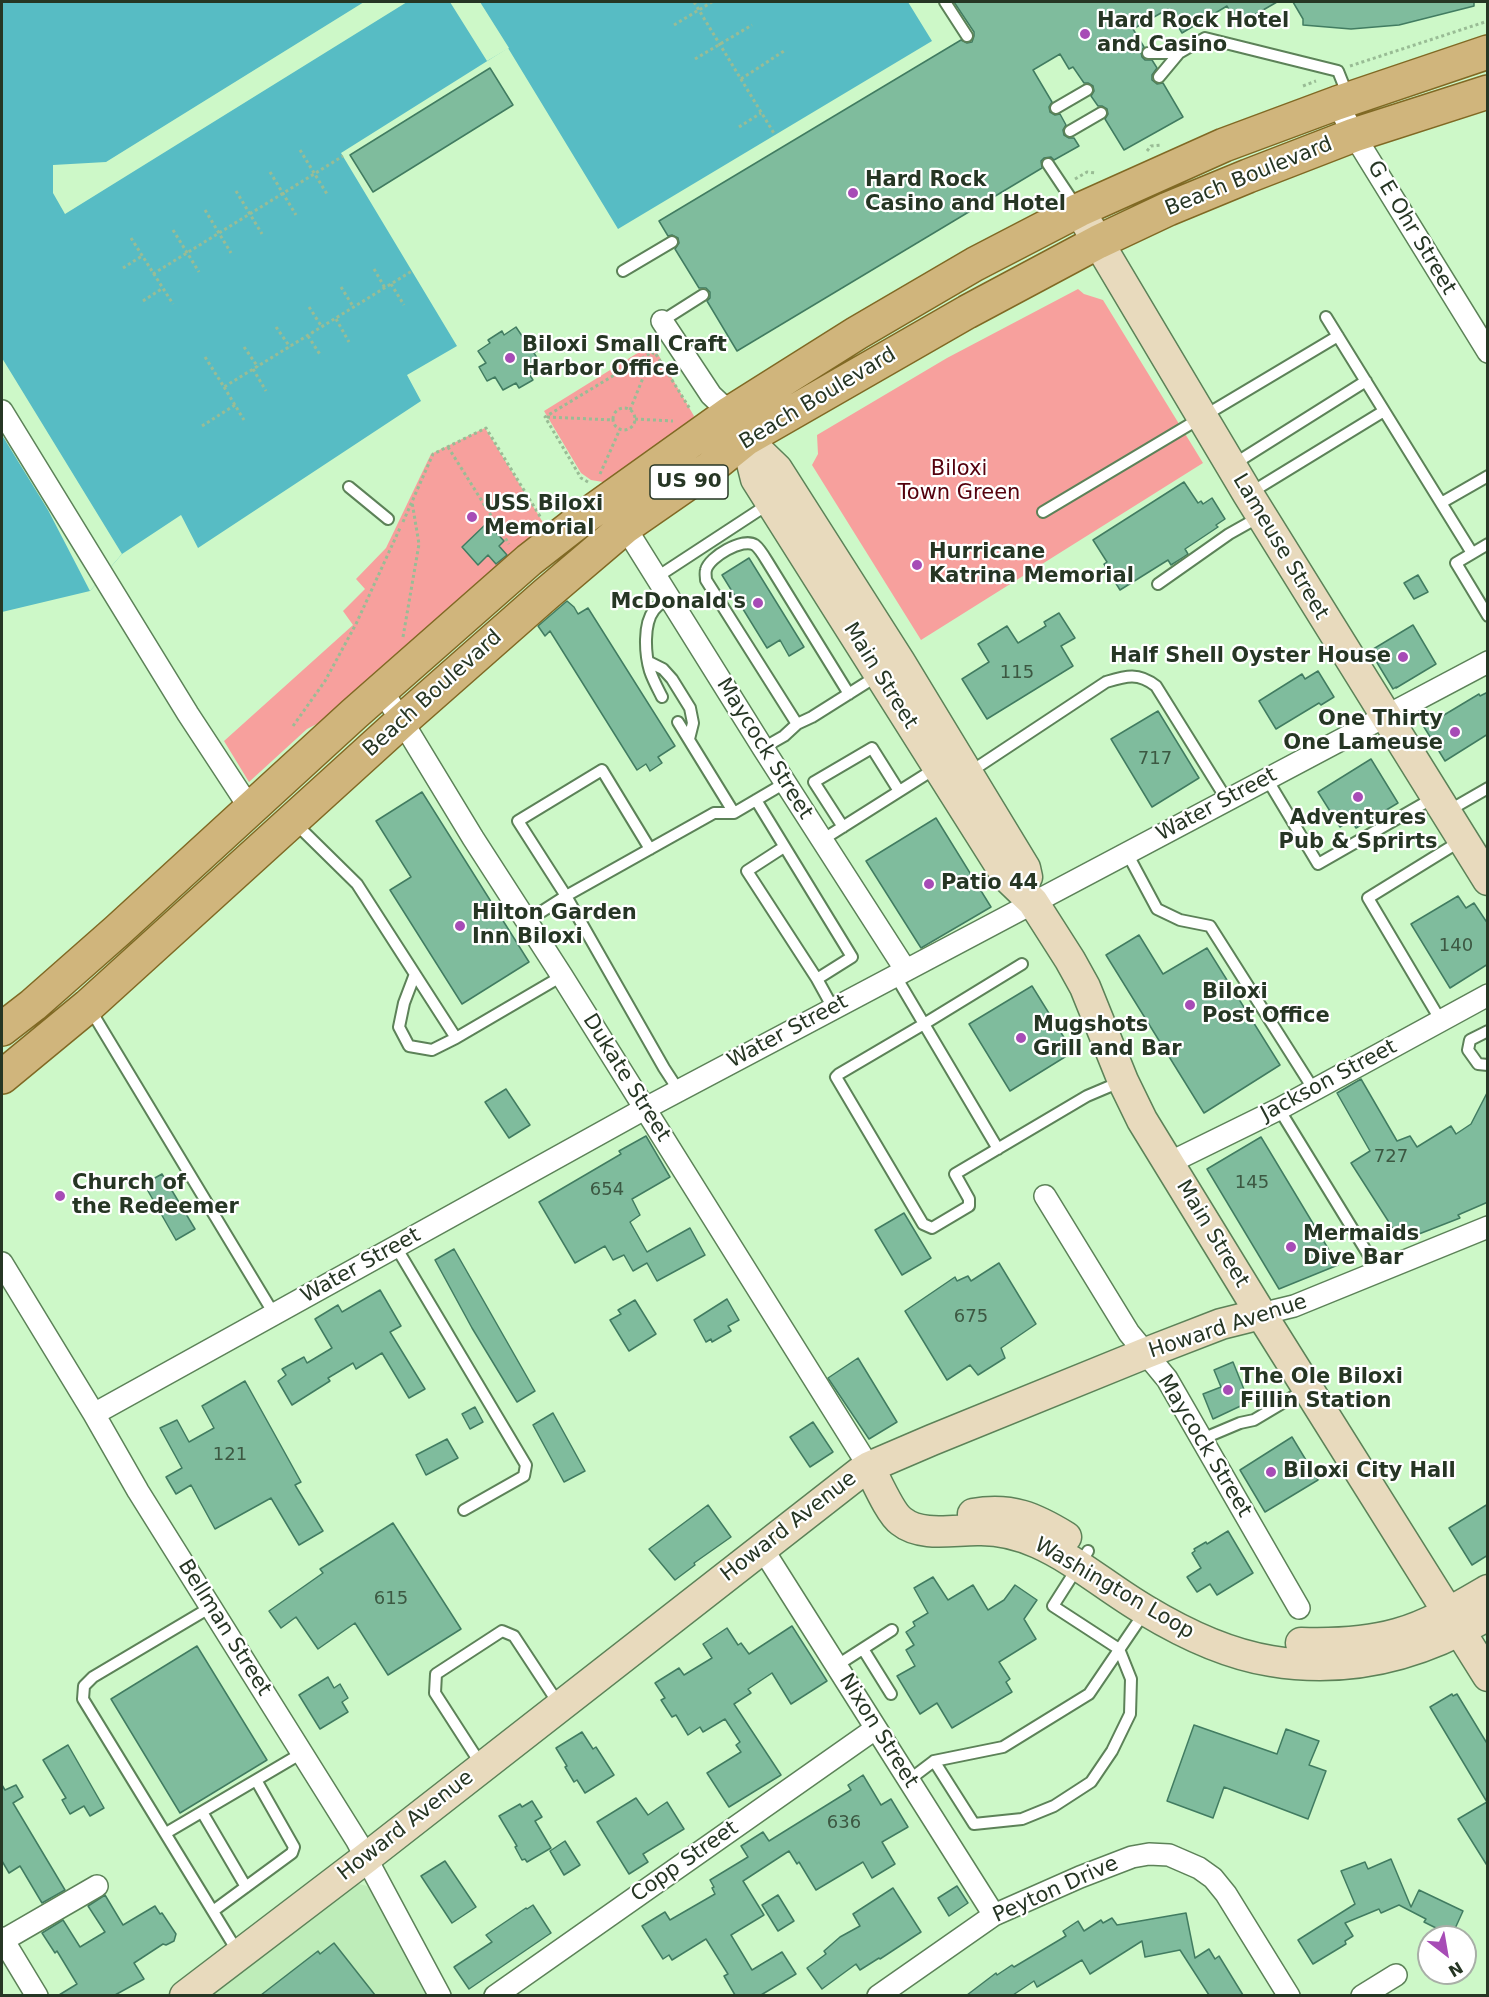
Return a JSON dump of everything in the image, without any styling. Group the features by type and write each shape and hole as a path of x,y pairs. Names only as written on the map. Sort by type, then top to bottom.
{"main road":[{"name":"Beach Boulevard","path":"2,1077 88,1006 402,721 625,526 710,468 738,426 857,333 956,275 1079,210 1224,145 1343,101 1488,52"},
{"name":"Beach Boulevard","path":"2,1029 117,932 381,690 529,561 583,518 738,426 1167,209 1354,135 1488,92"}],"street":[{"name":"G E Ohr Street","path":"1343,101 1354,135 1488,352"},
{"name":"Lameuse Street","path":"1079,210 1200,417 1488,880"},
{"name":"Main Street","path":"662,321 711,395 777,469 889,669 937,768 1008,879 1034,902 1070,960 1085,987 1142,1120 1488,1676"},
{"path":"2,411 251,810"},
{"name":"Main Street","path":"738,426 756,479 770,503 889,669 969,773 1025,868 1034,902"},
{"name":"Maycock Street","path":"625,526 822,840 900,972"},
{"name":"Water Street","path":"94,1414 645,1108 1488,662"},
{"name":"Dukate Street","path":"381,690 870,1467"},
{"name":"Jackson Street","path":"1169,1163 1279,1109 1488,995"},
{"name":"Maycock Street","path":"1045,1196 1129,1333 1167,1379 1299,1608"},
{"name":"Howard Avenue","path":"185,1995 366,1858 762,1548 870,1467 1146,1353 1221,1324 1294,1306 1488,1227"},
{"name":"Bellman Street","path":"2,1263 138,1491 366,1858 440,1995"},
{"path":"870,1467 893,1490 908,1512 923,1520 942,1522 990,1511 1019,1513 1047,1526 1083,1559 1151,1603"},
{"name":"Nixon Street","path":"762,1548 994,1915"},
{"name":"Washington Loop","path":"1151,1603 1204,1640 1230,1651 1270,1661 1345,1664 1393,1657 1422,1648 1488,1590"},
{"name":"Washington Loop","path":"1151,1603 1257,1638 1295,1643 1338,1644 1361,1641 1488,1615"},
{"name":"Copp Street","path":"495,1995 875,1728"},
{"name":"Peyton Drive","path":"878,1995 994,1915 1080,1877 1132,1857 1149,1854 1169,1855 1199,1868 1213,1878 1226,1894 1290,1995"},
{"path":"37,1995 2,1940 97,1886"},
{"path":"1362,1995 1396,1975"}],"lane":[{"path":"945,2 967,36"},
{"path":"1160,77 1179,53 1205,38 1338,71 1343,101"},
{"path":"1148,53 1179,53"},
{"path":"1056,108 1088,90"},
{"path":"1070,132 1101,113"},
{"path":"1048,164 1079,210"},
{"path":"623,271 672,242"},
{"path":"662,321 703,295"},
{"path":"1326,317 1472,553"},
{"path":"1043,513 1338,336"},
{"path":"1231,466 1366,381"},
{"path":"1158,584 1229,534 1254,505 1384,411"},
{"path":"1441,503 1488,476"},
{"path":"349,487 388,519"},
{"path":"657,577 770,503"},
{"path":"706,569 714,557 733,547 746,543 755,545 849,694"},
{"path":"1488,544 1456,563 1488,616"},
{"path":"696,553 706,569 706,580 797,724"},
{"path":"662,697 650,672 647,650 649,621 654,610 669,597"},
{"path":"649,662 663,669 672,679 690,708 693,723 689,739"},
{"path":"763,748 797,724 889,669"},
{"path":"969,773 1106,682 1128,676 1146,678 1156,686 1227,800"},
{"path":"678,722 734,813"},
{"path":"843,827 814,782 872,748 899,791"},
{"path":"822,840 937,768"},
{"path":"650,849 602,770 518,821 566,896 664,1068 679,1090"},
{"path":"1267,779 1318,864 1440,805 1488,788"},
{"path":"527,921 566,896 714,813 734,813 785,783"},
{"path":"756,800 852,957 816,979"},
{"path":"292,821 357,884 456,1038"},
{"path":"1441,1021 1368,898 1462,840"},
{"path":"784,847 747,871 833,1008"},
{"path":"1127,853 1157,909 1180,920 1210,926 1314,1090"},
{"path":"1022,964 836,1077 923,1224 932,1228 969,1206 969,1199 954,1174 1087,1096 1124,1081"},
{"path":"900,972 924,1024 998,1149"},
{"path":"415,974 404,1003 399,1027 409,1046 432,1050 562,976"},
{"path":"88,1006 274,1314"},
{"path":"1488,1030 1470,1040 1468,1050 1479,1064 1488,1065"},
{"path":"1279,1109 1379,1272"},
{"path":"396,1247 526,1465 524,1476 464,1510"},
{"path":"1202,1439 1240,1423 1254,1420 1307,1388"},
{"path":"934,1761 974,1824 1022,1819 1054,1806 1091,1782 1112,1751 1130,1714 1131,1679 1119,1649 1053,1606 1083,1559"},
{"path":"909,1780 934,1761 1003,1748 1089,1694 1151,1603"},
{"path":"211,1607 93,1677 84,1686 83,1699 239,1954"},
{"path":"836,1666 892,1630"},
{"path":"482,1766 435,1693 436,1674 502,1631 514,1636 560,1706"},
{"path":"863,1649 891,1694"},
{"path":"166,1833 302,1753"},
{"path":"213,1911 292,1853 294,1847 256,1780"},
{"path":"202,1812 246,1887"}],"path":[{"path":"694,2 775,135"},
{"path":"674,25 712,2"},
{"path":"695,59 752,25"},
{"path":"741,79 784,51"},
{"path":"739,127 761,113"},
{"path":"300,150 327,194"},
{"path":"153,274 343,156"},
{"path":"270,172 296,215"},
{"path":"236,191 262,234"},
{"path":"205,210 231,253"},
{"path":"173,230 199,272"},
{"path":"131,238 173,304"},
{"path":"123,268 142,256"},
{"path":"374,269 385,288"},
{"path":"224,387 412,272"},
{"path":"391,284 404,305"},
{"path":"143,301 163,288"},
{"path":"340,288 354,308"},
{"path":"309,307 322,327"},
{"path":"336,319 349,342"},
{"path":"276,327 290,347"},
{"path":"308,336 321,356"},
{"path":"244,346 258,367"},
{"path":"630,410 654,351"},
{"path":"654,351 691,411"},
{"path":"545,417 654,351"},
{"path":"205,357 244,420"},
{"path":"253,369 266,391"},
{"path":"202,426 235,405"},
{"path":"619,410 630,410 635,419 630,428 620,429 615,425 614,420 619,410"},
{"path":"545,417 614,420"},
{"path":"545,417 581,478 587,482 596,483 620,429"},
{"path":"635,419 681,422"},
{"path":"293,726 325,681 356,624 433,454 486,428 543,521"},
{"path":"448,447 509,544"},
{"path":"401,644 419,544 412,502"}],"shaded area":[{"path":"349,1885 367,1886 375,1895 435,1996 204,1996"}],"green space":[{"name":"Biloxi Town Green","path":"1078,289 1084,294 1103,300 1203,463 921,640 812,465 818,454 817,435 947,358"},
{"path":"652,344 694,416 691,424 603,482 591,480 581,473 544,411"},
{"path":"485,428 547,529 344,710 307,729 249,782 224,741 353,625 343,611 365,589 356,579 386,548 431,454"}],"water":[{"path":"2,2 908,2 932,41 618,229 508,48 341,153 457,346 407,375 421,401 198,548 181,515 122,554 90,591 2,612"}],"pier":[{"path":"364,2 407,2 65,214 53,193 53,165 106,162"},
{"path":"450,2 480,2 509,48 487,61"},
{"path":"2,358 122,554 90,591 48,510 2,435"}],"building":[{"name":"Hard Rock Casino and Hotel","path":"954,2 1277,2 1244,21 1241,16 1235,20 1227,6 1182,33 1168,9 1133,29 1144,47 1141,52 1142,57 1145,60 1152,60 1157,68 1152,75 1152,80 1157,84 1163,83 1183,117 1124,150 1105,119 1108,114 1107,109 1098,106 1091,96 1094,91 1093,86 1084,83 1073,67 1069,69 1060,54 1033,70 1052,102 1049,107 1050,112 1055,115 1060,114 1066,125 1063,130 1064,135 1074,138 1079,146 1054,160 1051,157 1044,158 1041,161 1042,168 737,351 707,301 710,298 710,292 706,288 699,288 675,249 679,243 678,238 668,236 659,221 961,40 967,43 972,42 974,32"},
{"path":"1293,2 1474,2 1474,6 1399,25 1351,29 1303,25 1303,19"},
{"path":"490,68 513,105 373,192 350,155"},
{"name":"Biloxi Small Craft Harbor Office","path":"516,327 524,339 531,335 540,349 534,353 542,366 529,374 533,380 519,388 516,383 503,390 495,377 487,381 479,367 486,363 478,351 490,343 488,340 502,331 504,335"},
{"path":"1184,482 1198,503 1201,501 1203,504 1212,498 1225,519 1216,525 1218,527 1185,549 1188,554 1171,565 1168,560 1120,590 1104,564 1107,562 1093,540"},
{"path":"487,523 504,541 499,546 507,555 496,564 488,555 478,565 462,547"},
{"name":"McDonald's","path":"749,558 804,647 789,656 780,640 767,648 722,575"},
{"path":"1418,575 1428,592 1414,599 1404,583"},
{"path":"567,601 578,614 588,608 675,746 658,757 662,763 650,771 646,764 637,770 550,631 545,636 538,626"},
{"path":"1059,613 1075,638 1061,646 1073,666 987,719 962,679 989,662 978,644 1007,626 1018,643 1046,626 1044,622"},
{"name":"Half Shell Oyster House","path":"1413,625 1436,664 1393,689 1370,651"},
{"path":"1318,671 1334,697 1321,705 1319,703 1276,729 1259,701 1302,674 1305,679"},
{"path":"1488,692 1488,734 1445,761 1424,727 1479,694 1480,696"},
{"path":"1158,711 1199,778 1152,807 1111,739"},
{"name":"Adventures Pub & Sprirts","path":"1371,759 1398,803 1356,828 1351,820 1340,827 1318,792"},
{"name":"Hilton Garden Inn Biloxi","path":"422,792 529,962 462,1004 390,890 411,877 376,821"},
{"name":"Patio 44","path":"936,818 991,907 921,948 866,861"},
{"path":"1458,896 1466,908 1474,903 1488,924 1488,964 1450,988 1411,924"},
{"name":"Biloxi Post Office","path":"1139,935 1163,974 1207,948 1280,1065 1204,1113 1106,955"},
{"path":"1032,986 1073,1052 1010,1091 969,1024"},
{"path":"1361,1079 1397,1141 1410,1136 1417,1147 1451,1126 1456,1134 1471,1124 1488,1091 1488,1202 1458,1215 1460,1218 1401,1241 1351,1163 1370,1151 1337,1093"},
{"path":"506,1089 530,1125 509,1138 485,1102"},
{"path":"646,1136 670,1177 632,1199 640,1215 630,1222 647,1252 690,1228 705,1255 657,1281 647,1263 633,1271 624,1255 613,1260 605,1246 575,1263 539,1202 621,1154 619,1151"},
{"path":"1261,1137 1338,1265 1279,1289 1207,1169"},
{"path":"162,1174 195,1229 176,1240 144,1184"},
{"path":"904,1213 931,1258 902,1275 875,1230"},
{"path":"454,1249 535,1391 517,1402 472,1328 435,1260"},
{"path":"999,1263 1036,1324 1001,1348 1005,1358 978,1375 970,1365 947,1380 905,1311 955,1277 957,1281 968,1276 971,1281"},
{"path":"380,1290 401,1326 390,1332 425,1389 409,1398 382,1353 356,1369 353,1363 328,1378 330,1381 292,1405 278,1381 286,1375 282,1369 304,1357 307,1363 332,1348 315,1319 338,1305 342,1312"},
{"path":"727,1299 739,1320 728,1326 731,1331 712,1342 711,1339 706,1342 694,1320"},
{"path":"635,1300 656,1334 629,1351 610,1320 621,1314 618,1310"},
{"path":"858,1358 897,1422 869,1439 828,1378"},
{"name":"The Ole Biloxi Fillin Station","path":"1233,1362 1249,1402 1213,1419 1203,1394 1221,1387 1214,1370"},
{"path":"245,1381 301,1482 295,1485 323,1531 299,1545 271,1498 215,1529 191,1485 176,1494 166,1477 182,1468 160,1428 177,1420 189,1442 214,1428 202,1406"},
{"path":"475,1407 483,1422 470,1429 462,1414"},
{"path":"553,1413 585,1471 564,1482 533,1425"},
{"path":"813,1422 833,1452 810,1467 790,1437"},
{"path":"1292,1437 1318,1480 1265,1512 1240,1470"},
{"path":"447,1439 458,1458 426,1475 416,1455"},
{"path":"1488,1504 1488,1555 1472,1565 1449,1528"},
{"path":"708,1505 731,1537 694,1563 695,1565 675,1580 649,1549"},
{"path":"393,1523 461,1629 388,1675 355,1623 318,1649 296,1617 281,1628 269,1611 323,1573 320,1569"},
{"path":"1228,1531 1253,1573 1217,1595 1210,1584 1197,1592 1187,1577 1201,1568 1192,1553 1194,1549"},
{"path":"933,1577 948,1600 973,1585 988,1610 1004,1600 1015,1585 1037,1600 1024,1619 1036,1639 999,1662 1010,1679 1006,1682 1012,1692 952,1728 937,1703 920,1714 897,1676 915,1666 906,1650 914,1645 906,1632 915,1626 913,1622 928,1613 914,1588"},
{"path":"792,1626 827,1681 791,1704 772,1673 748,1689 751,1693 734,1704 781,1775 729,1807 707,1773 741,1752 736,1745 740,1742 725,1719 703,1732 700,1727 688,1735 676,1715 672,1717 661,1700 665,1698 655,1683 679,1668 684,1675 712,1658 703,1644 727,1628 738,1645 741,1643 749,1654"},
{"path":"197,1646 267,1760 180,1813 111,1699"},
{"path":"328,1677 334,1688 340,1684 348,1698 342,1702 348,1712 320,1729 299,1695"},
{"path":"1452,1694 1453,1696 1457,1694 1488,1745 1488,1867 1458,1819 1487,1802 1430,1707"},
{"path":"1194,1725 1277,1754 1286,1729 1319,1741 1309,1765 1326,1771 1308,1819 1224,1787 1213,1818 1167,1801"},
{"path":"582,1732 593,1749 596,1747 614,1775 585,1793 577,1780 574,1782 556,1748"},
{"path":"68,1745 104,1808 90,1816 84,1806 70,1814 62,1800 66,1798 43,1760"},
{"path":"863,1775 881,1805 891,1799 908,1827 882,1842 895,1864 872,1878 863,1862 816,1890 799,1862 797,1864 789,1851 743,1881 764,1915 731,1935 752,1970 782,1952 796,1974 761,1995 735,1995 724,1976 728,1974 706,1939 672,1960 669,1955 663,1959 642,1926 665,1912 670,1920 715,1894 710,1880 748,1857 741,1846 763,1832 769,1841 851,1790 848,1785"},
{"path":"2,1785 5,1790 16,1785 23,1797 13,1803 65,1890 42,1903 20,1866 9,1873 2,1861"},
{"path":"636,1798 648,1815 667,1802 684,1829 643,1854 648,1862 629,1874 597,1822"},
{"path":"532,1801 542,1817 535,1821 551,1848 527,1862 525,1859 522,1860 515,1847 517,1846 499,1816 520,1804 522,1807"},
{"path":"565,1841 580,1865 564,1875 550,1851"},
{"path":"1391,1859 1411,1907 1419,1890 1463,1911 1457,1925 1430,1925 1424,1922 1426,1919 1399,1905 1381,1913 1379,1909 1345,1923 1353,1936 1345,1941 1346,1944 1313,1964 1298,1940 1355,1904 1341,1871 1365,1862 1368,1869"},
{"path":"445,1861 476,1907 452,1923 421,1876"},
{"path":"957,1886 968,1903 949,1916 938,1898"},
{"path":"893,1888 921,1932 860,1970 856,1964 822,1989 807,1968 826,1954 824,1951 840,1937 860,1926 853,1914"},
{"path":"105,1895 123,1925 155,1906 176,1934 174,1941 163,1944 134,1963 144,1979 115,1995 59,1995 77,1984 57,1951 55,1953 42,1933 63,1920 80,1947 105,1932 88,1906"},
{"path":"778,1895 794,1921 778,1931 762,1905"},
{"path":"533,1905 551,1933 469,1989 454,1967 492,1942 486,1935"},
{"path":"1186,1913 1195,1958 1209,1949 1215,1959 1219,1956 1243,1995 1209,1995 1180,1950 1145,1957 1142,1941 1090,1974 1082,1960 1037,1987 1034,1981 1013,1995 967,1995 996,1973 997,1975 1012,1965 1014,1967 1066,1936 1063,1931 1078,1921 1084,1931 1101,1920 1103,1923 1112,1918 1117,1925"},
{"path":"334,1943 375,1995 261,1995 318,1951 320,1954"}],"place":[{"name":"Hard Rock Hotel and Casino","path":"1085,34"},
{"name":"Hard Rock Casino and Hotel","path":"853,193"},
{"name":"Biloxi Small Craft Harbor Office","path":"510,358"},
{"name":"USS Biloxi Memorial","path":"472,517"},
{"name":"Hurricane Katrina Memorial","path":"917,565"},
{"name":"McDonald's","path":"758,603"},
{"name":"Half Shell Oyster House","path":"1403,657"},
{"name":"One Thirty One Lameuse","path":"1455,732"},
{"name":"Adventures Pub & Sprirts","path":"1358,797"},
{"name":"Patio 44","path":"929,884"},
{"name":"Hilton Garden Inn Biloxi","path":"460,926"},
{"name":"Biloxi Post Office","path":"1190,1005"},
{"name":"Mugshots Grill and Bar","path":"1021,1038"},
{"name":"Church of the Redeemer","path":"60,1196"},
{"name":"Mermaids Dive Bar","path":"1291,1247"},
{"name":"The Ole Biloxi Fillin Station","path":"1228,1390"},
{"name":"Biloxi City Hall","path":"1271,1472"}]}
